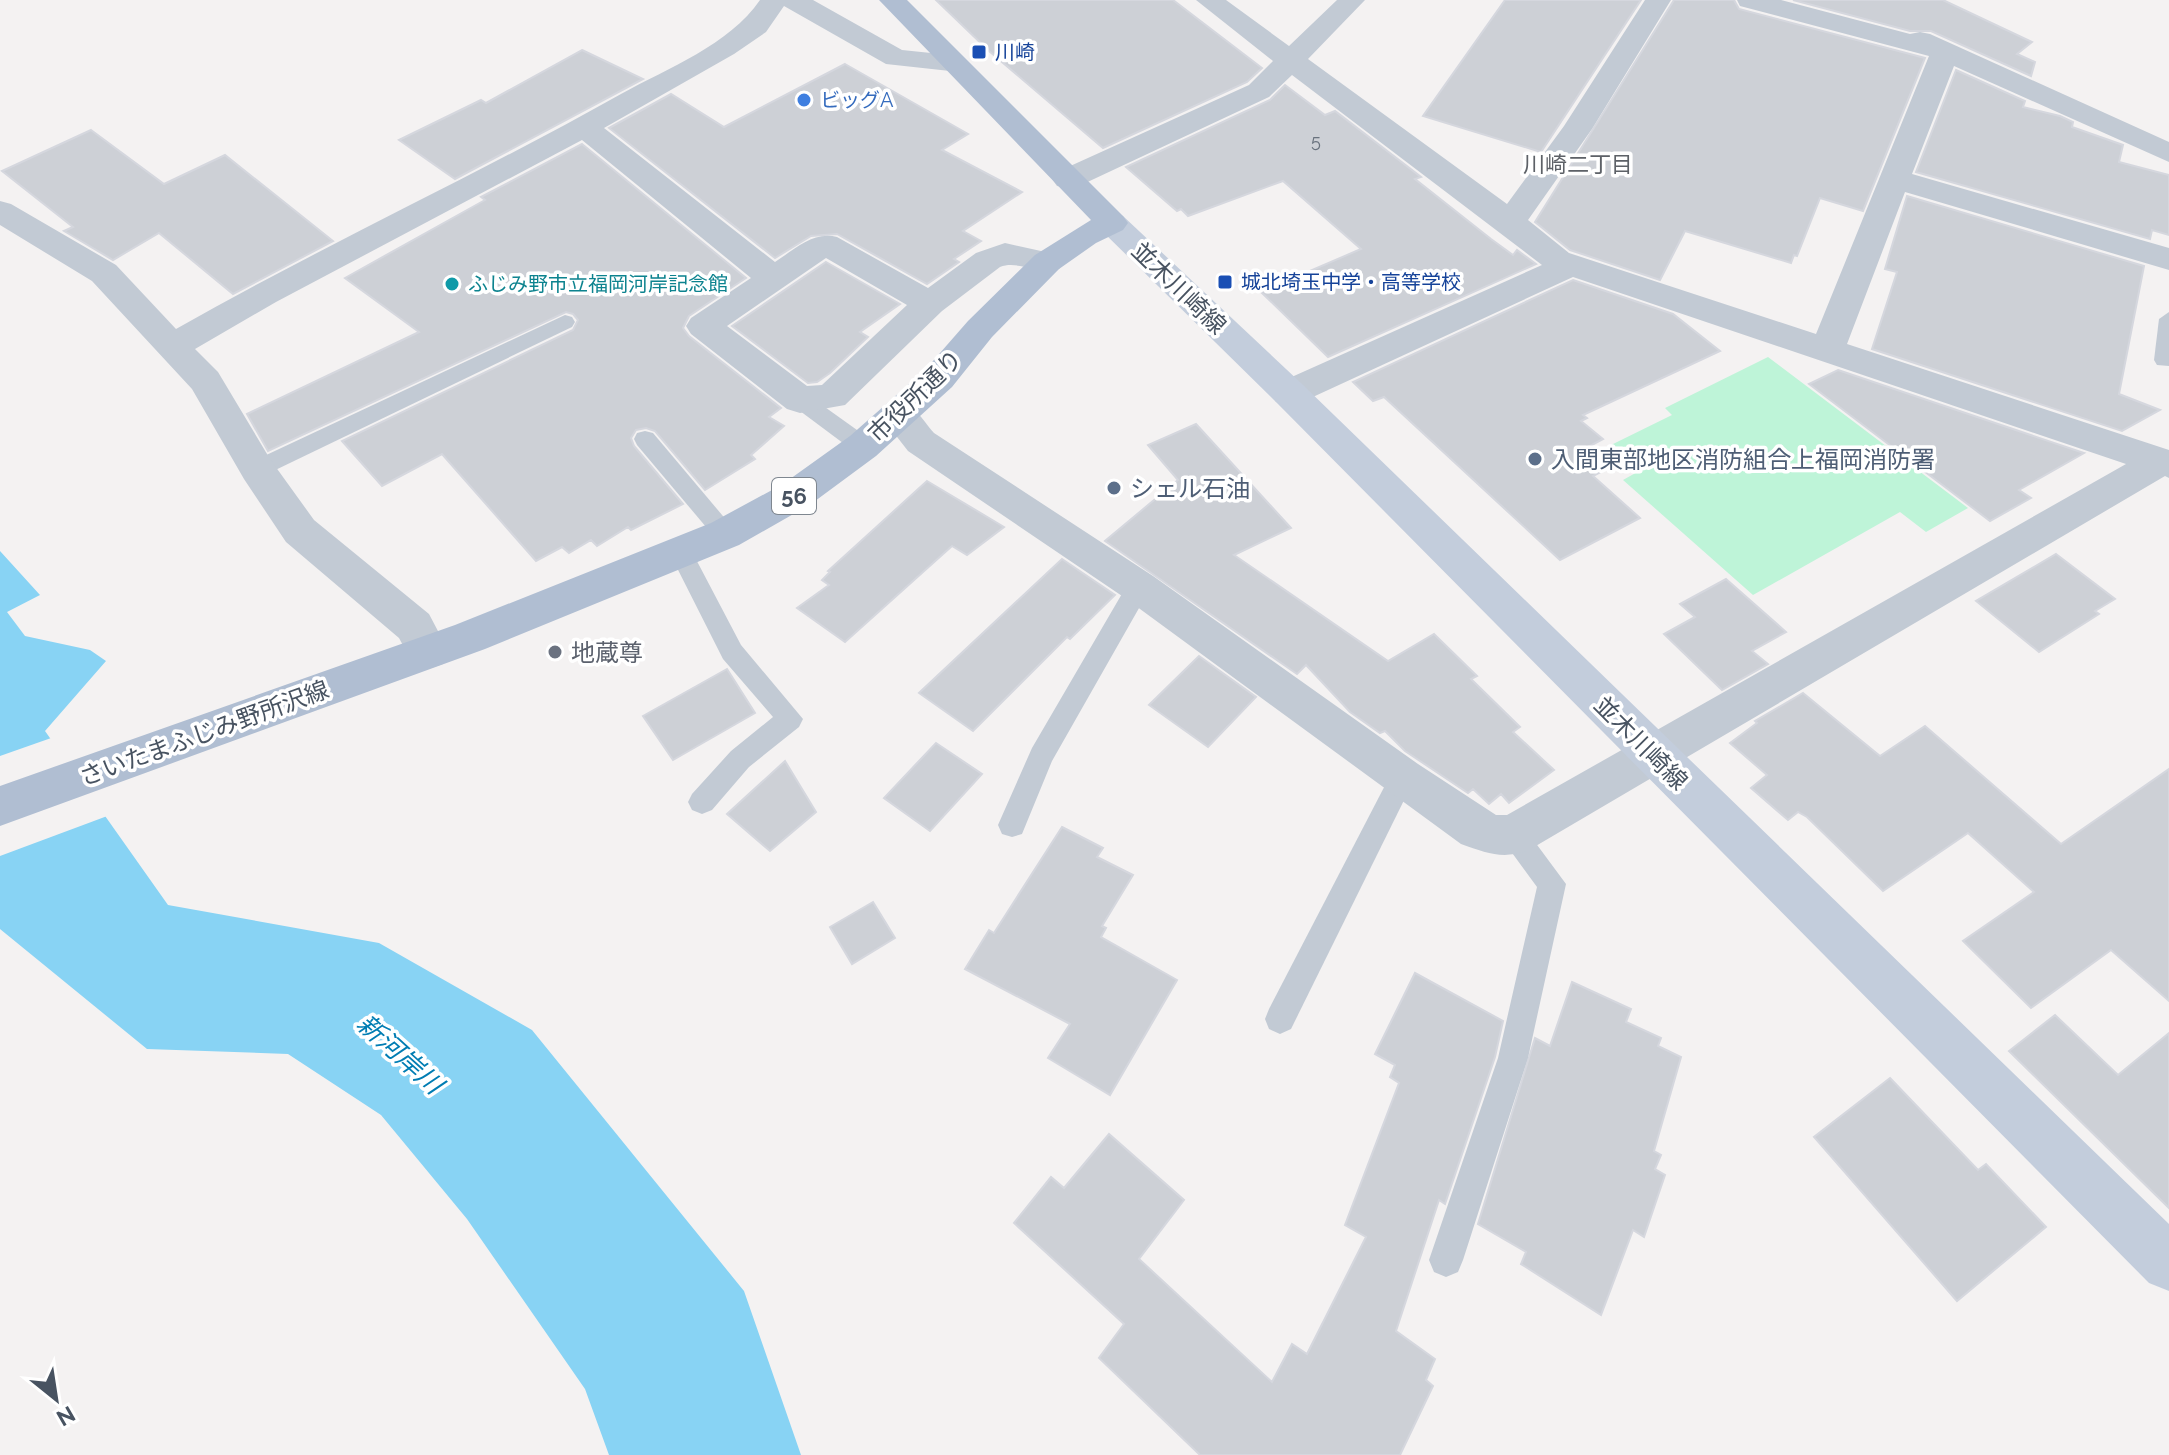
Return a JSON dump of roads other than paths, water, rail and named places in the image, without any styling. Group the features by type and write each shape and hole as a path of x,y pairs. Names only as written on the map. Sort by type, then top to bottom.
{"main road":[{"path":"892,0 1112,223"},
{"name":"市役所通り","path":"418,656 601,586 725,534 797,494 863,446 939,378 980,329 1047,262 1085,236 1112,223"},
{"name":"並木川崎線","path":"1112,223 1289,393 2169,1263"},
{"name":"さいたまふじみ野所沢線","path":"0,806 418,656"}],"street":[{"path":"172,347 264,294 584,127 724,48 756,26 774,0"},
{"path":"793,0 896,58 950,62"},
{"path":"1209,0 1557,260 2165,463"},
{"path":"1068,179 1259,91 1352,0"},
{"path":"1510,222 1577,129 1658,0"},
{"path":"1750,0 1945,52"},
{"path":"1843,0 1945,52 1997,72 2169,153"},
{"path":"1827,349 1945,52"},
{"path":"584,127 773,278"},
{"path":"1894,179 2169,259"},
{"path":"0,211 104,273 205,381 257,469 300,531 414,626 418,656"},
{"path":"930,303 825,244 703,326 800,400 832,396 930,303 988,260 1005,253 1047,262"},
{"path":"1289,393 1570,265"},
{"path":"898,415 921,442 1139,587 1402,778 1477,829 1496,836 1513,835 2165,463"}],"lane":[{"path":"2164,360 2169,319"},
{"path":"257,469 565,322"},
{"path":"800,400 863,446"},
{"path":"645,439 725,534"},
{"path":"681,552 732,652 790,719 740,759 702,802"},
{"path":"1012,825 1041,756 1139,587"},
{"path":"1280,1019 1402,778"},
{"path":"1446,1260 1513,1058 1552,884 1513,835"}],"water":[{"name":"新河岸川","path":"0,551 40,595 7,612 25,636 90,650 106,661 45,731 168,905 379,943 532,1030 744,1291 801,1455 609,1455 585,1389 467,1219 381,1115 288,1054 147,1049 0,929"}],"place":[{"name":"川崎","path":"979,52"},
{"name":"ビッグA","path":"804,100"},
{"name":"城北埼玉中学・高等学校","path":"1225,282"},
{"name":"ふじみ野市立福岡河岸記念館","path":"452,284"},
{"name":"入間東部地区消防組合上福岡消防署","path":"1535,459"},
{"name":"シェル石油","path":"1114,488"},
{"name":"地蔵尊","path":"555,652"}],"district":[{"name":"川崎二丁目","path":"1578,164"}]}
